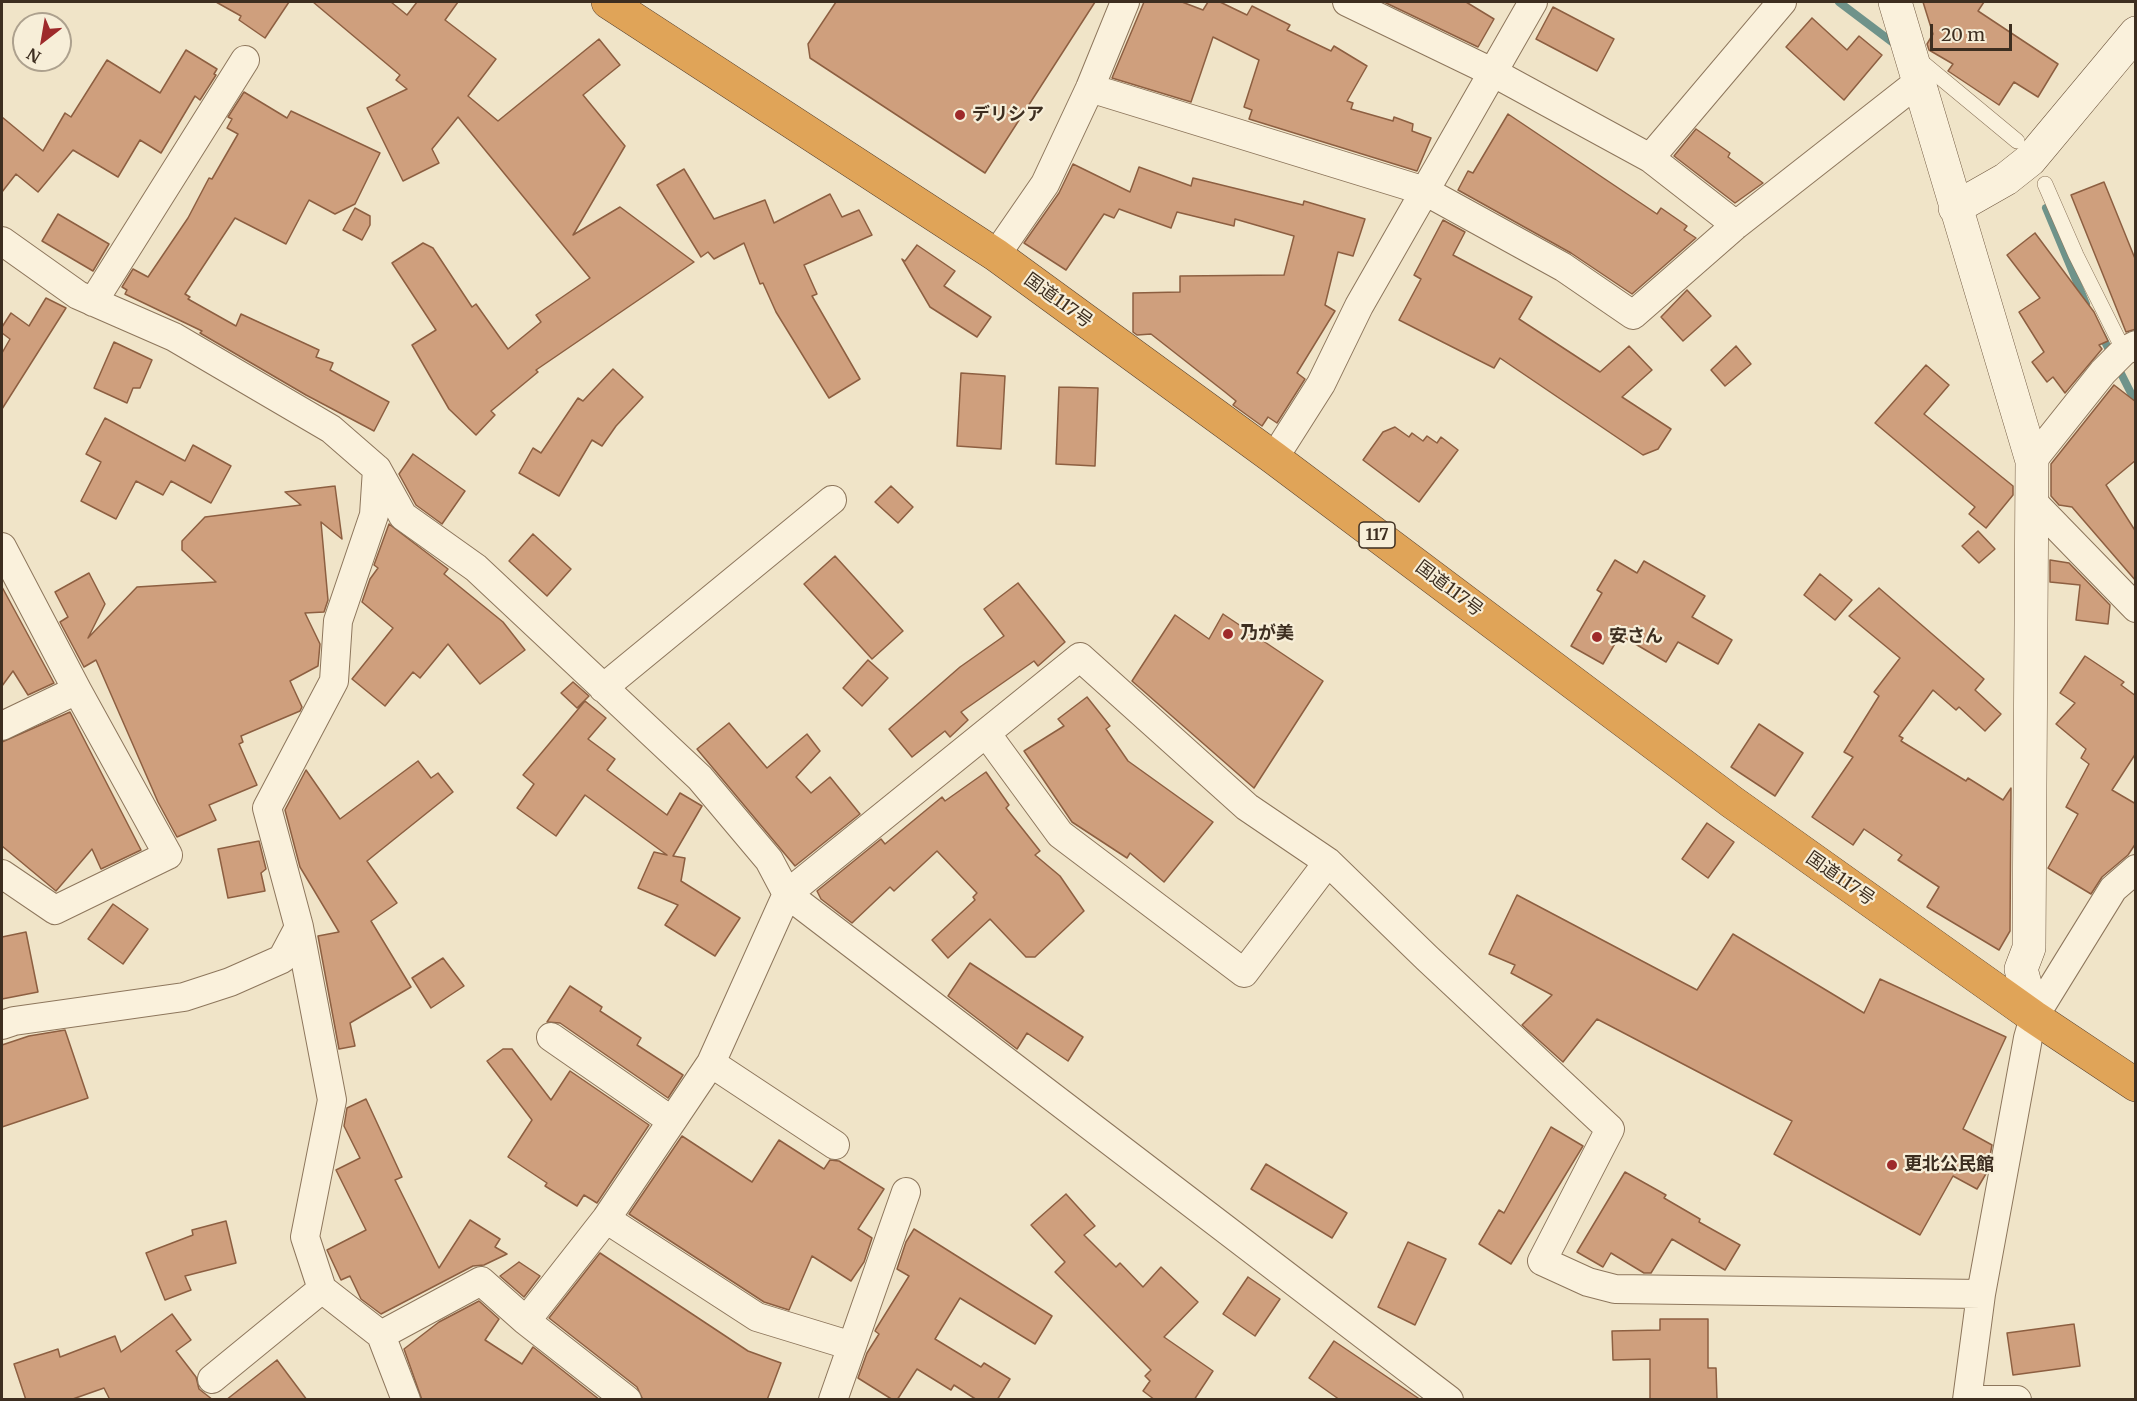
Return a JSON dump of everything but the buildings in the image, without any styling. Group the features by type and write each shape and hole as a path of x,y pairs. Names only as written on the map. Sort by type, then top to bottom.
{"highway":[{"name":"国道117号","path":"608,2 996,255 1274,458 1732,802 2034,1017 2136,1085"}],"street":[{"path":"996,255 1045,184 1090,88 1125,2"},
{"path":"1274,458 1321,384 1359,306 1533,2"},
{"path":"1650,158 1782,2"},
{"path":"1895,2 2032,461 2030,499 2030,948 2021,969 2034,1017"},
{"path":"1354,3 1494,73 1650,158 1736,225"},
{"path":"1955,208 2006,179 2030,160 2136,33"},
{"path":"93,302 245,60"},
{"path":"1090,88 1425,191 1563,267 1633,315 1914,68"},
{"path":"2,241 78,295 174,337 331,429 377,469 403,516 476,568 700,778 769,861 787,894 1449,1400"},
{"path":"2032,461 2120,356"},
{"path":"377,469 374,515 338,621 334,681 267,808 299,927 333,1100 305,1238 322,1289 381,1335 406,1400"},
{"path":"2030,499 2136,608"},
{"path":"603,688 832,500"},
{"path":"2,547 77,690 168,855 55,910 2,873"},
{"path":"526,1322 606,1219 711,1063 787,894 1080,657 1247,807 1328,862 1610,1129 1542,1261 1588,1282 1615,1290 1981,1294"},
{"path":"2,726 77,690"},
{"path":"987,734 1060,834 1244,973 1328,862"},
{"path":"1966,1400 1981,1294 2028,1038 2034,1017 2113,889 2136,869"},
{"path":"2,1025 14,1020 184,997 230,982 282,959 299,927"},
{"path":"551,1037 672,1121"},
{"path":"711,1063 835,1145"},
{"path":"833,1400 906,1192"},
{"path":"606,1219 757,1317 852,1346"},
{"path":"381,1335 481,1281 526,1322 627,1400"},
{"path":"212,1379 322,1289"},
{"path":"1983,1400 2017,1400"}],"lane":[{"path":"1914,68 2017,141"},
{"path":"2045,184 2120,356"}],"waterway":[{"path":"1839,2 1892,42"},
{"path":"2046,208 2086,304"},
{"path":"2101,334 2136,403"}],"place":[{"name":"デリシア","path":"960,115"},
{"name":"乃が美","path":"1228,634"},
{"name":"安さん","path":"1597,637"},
{"name":"更北公民館","path":"1892,1165"}]}
